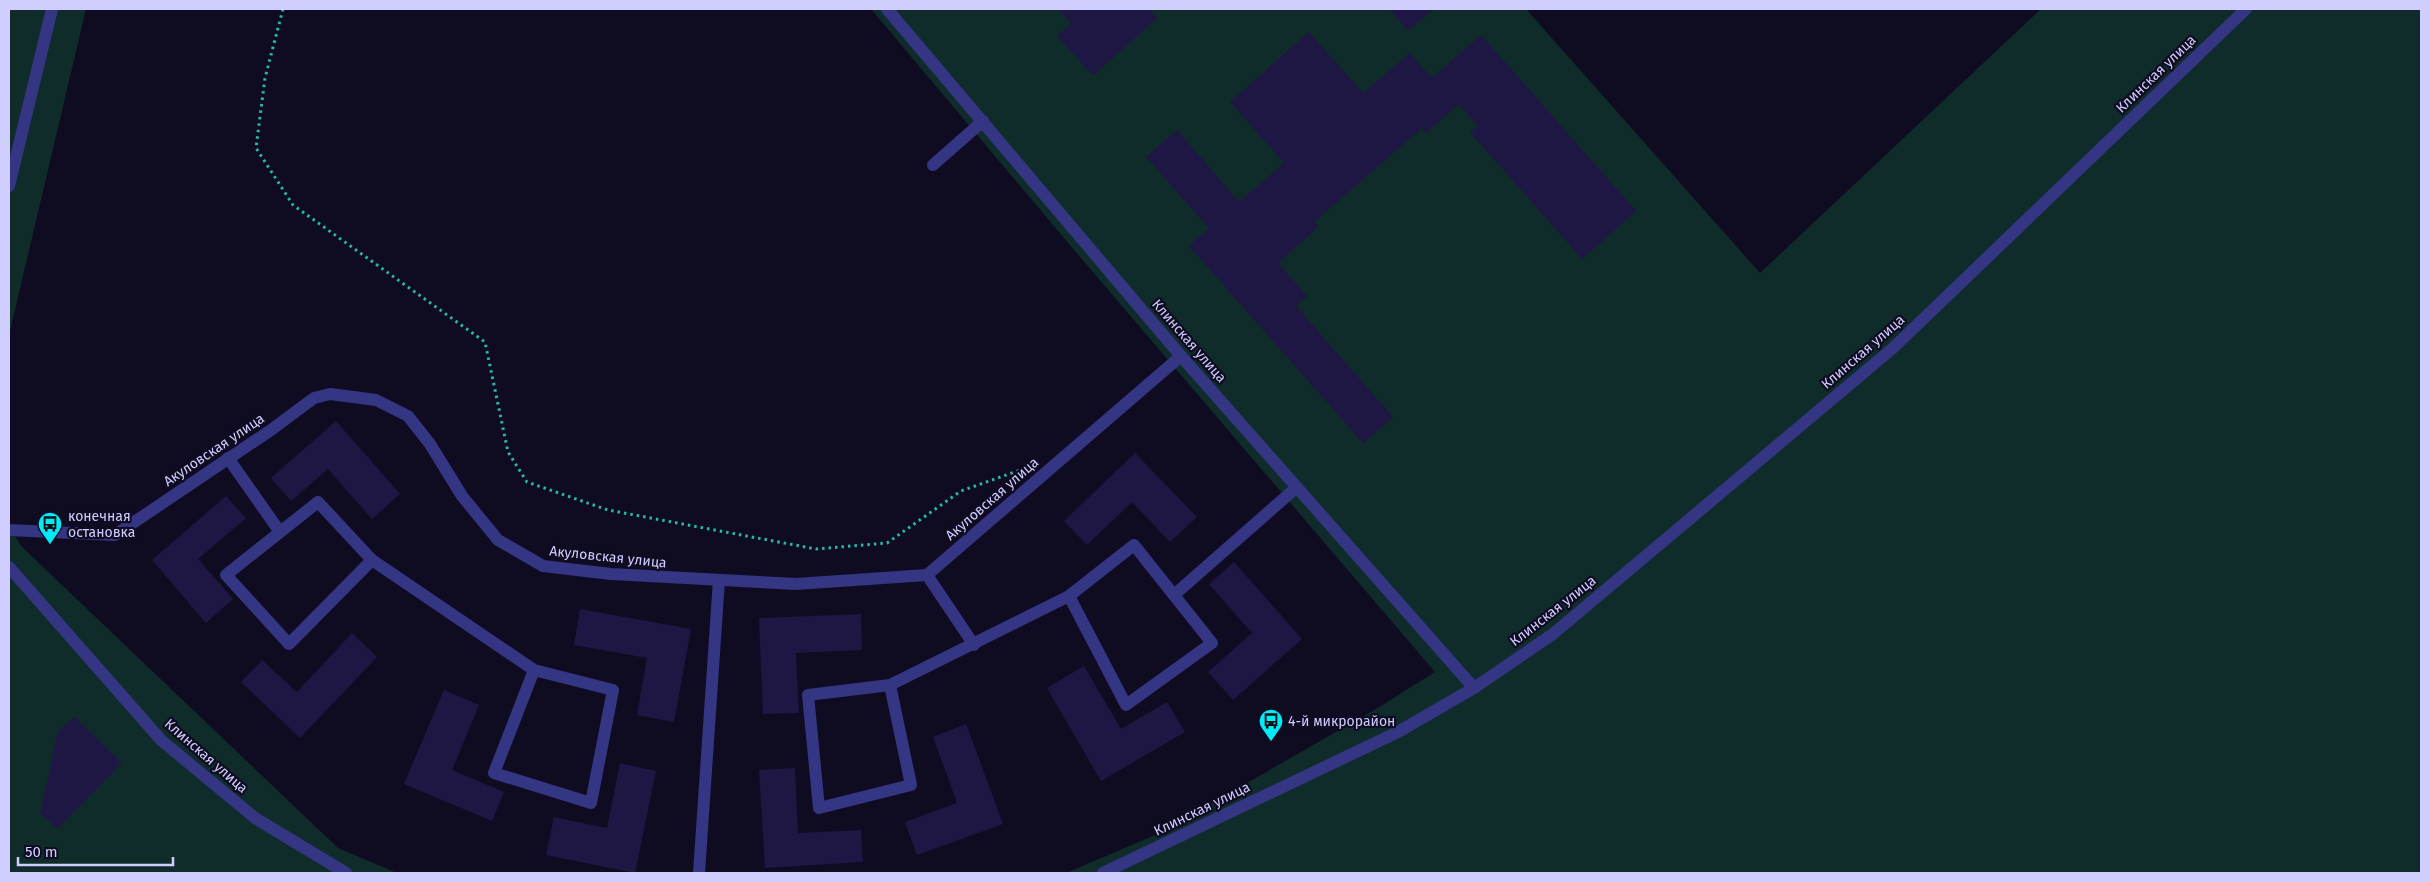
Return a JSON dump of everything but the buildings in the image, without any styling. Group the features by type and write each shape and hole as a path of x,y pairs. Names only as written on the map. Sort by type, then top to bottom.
{"street":[{"path":"9,186 52,9"},
{"name":"Клинская улица","path":"887,9 1181,356 1474,688"},
{"name":"Клинская улица","path":"1103,873 1398,732 1474,688 1553,634 1893,348 2246,9"},
{"path":"933,165 983,121"},
{"name":"Акуловская улица","path":"9,530 115,534 314,398 330,394 376,400 408,416 430,444 462,496 498,540 543,566 611,574 796,584 927,575 1181,356"},
{"path":"228,458 280,532"},
{"path":"1174,595 1297,487"},
{"path":"372,560 289,644 226,575 318,502 372,560 534,670 613,690 591,803 494,773 534,670"},
{"path":"890,685 911,785 819,808 808,695 890,685 974,645 1069,596 1134,544 1212,643 1126,705 1069,596"},
{"name":"Клинская улица","path":"9,567 161,740 255,818 346,873"},
{"path":"927,575 974,645"},
{"path":"699,873 719,580"}],"path":[{"path":"283,9 265,78 256,148 293,205 485,342 508,452 527,482 608,510 816,549 887,543 961,491 1025,468"}],"green space":[{"path":"9,9 86,9 9,335"},
{"path":"871,9 1526,9 1760,273 2041,9 2421,9 2421,873 1066,873 1160,833 1376,709 1435,672"},
{"path":"9,526 21,546 338,848 397,873 9,873"}],"place":[{"name":"конечная остановка","path":"50,545"},
{"name":"4-й микрорайон","path":"1271,742"}]}
